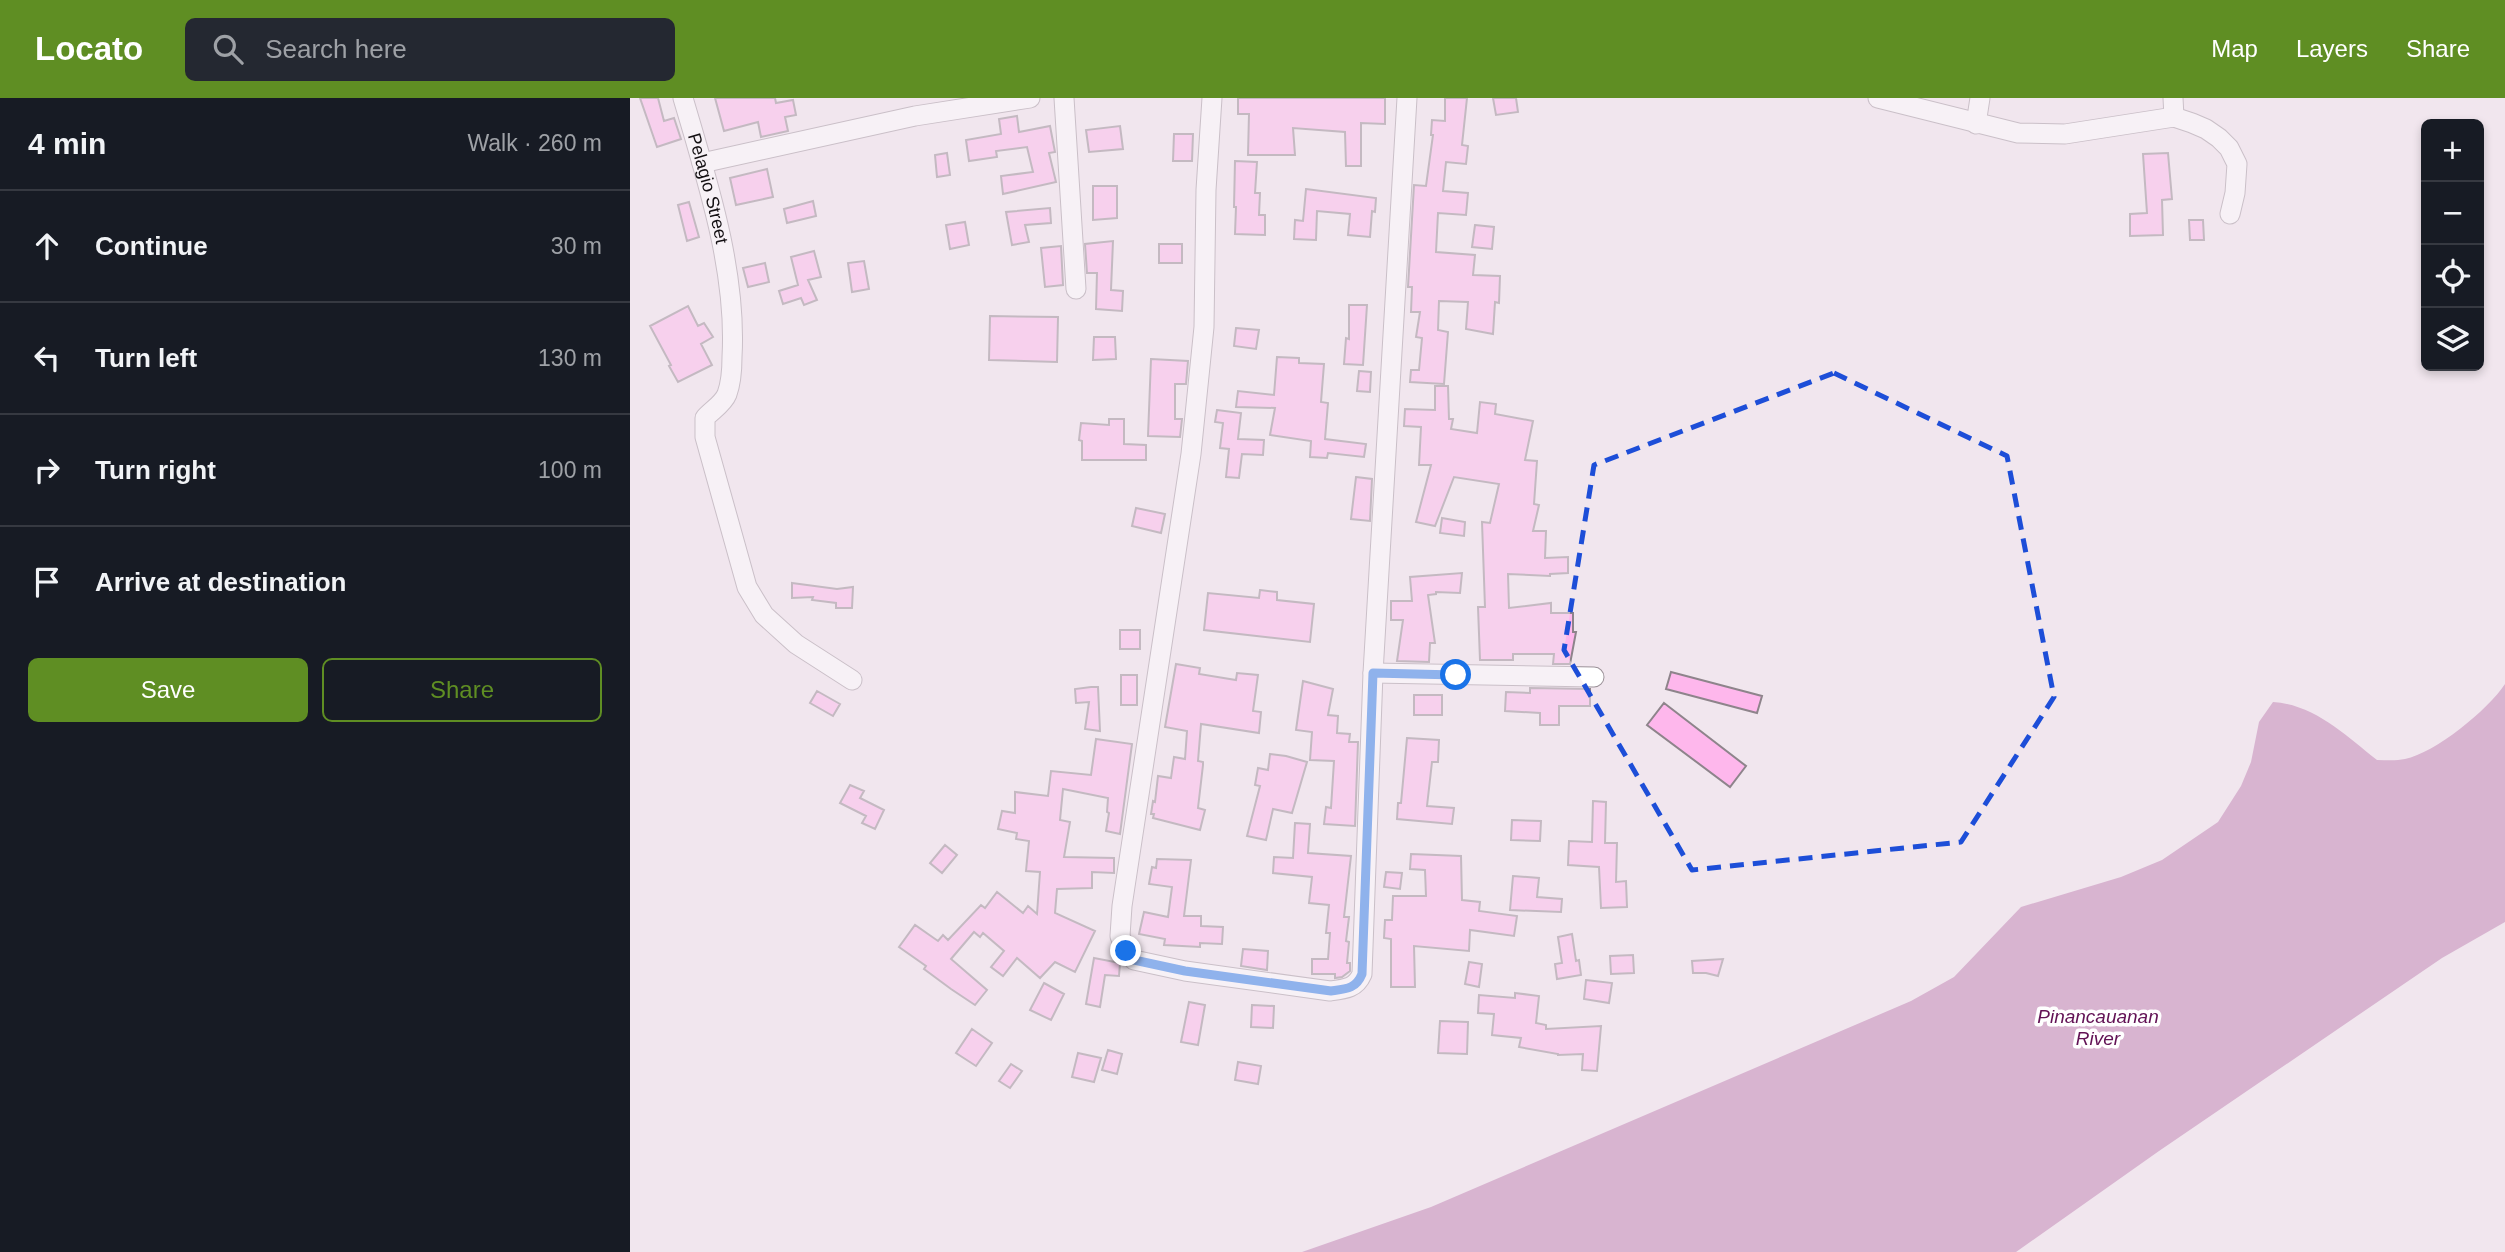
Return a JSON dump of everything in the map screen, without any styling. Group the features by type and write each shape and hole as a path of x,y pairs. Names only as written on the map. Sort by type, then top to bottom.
{"street":[{"name":"Pelagio Street","path":"683,98 702,163 730,283 734,332 730,382 725,399 705,418 704,425 705,437 747,587 764,615 796,644 852,680"},
{"path":"702,163 914,107 1030,98"},
{"path":"1064,98 1076,289"},
{"path":"1212,98 1206,190 1204,327 1191,454 1122,906 1120,936 1126,951 1134,960 1185,971 1331,991 1347,989 1358,983 1362,974 1373,673 1407,98"},
{"path":"1878,98 2018,133 2064,134 2174,108 2229,148 2237,164 2230,214"},
{"path":"1976,124 1980,98"},
{"path":"1373,673 1594,677"}],"highlighted area":[{"path":"1834,373 2007,456 2054,697 1961,842 1692,870 1564,650 1594,465"}],"water":[{"name":"Pinancauanan River","path":"2505,684 2505,922 2442,958 2016,1252 1302,1252 1431,1207 1911,1001 1954,977 2021,907 2121,877 2162,860 2218,822 2241,786 2251,762 2259,722 2273,702 2288,704 2316,715 2377,760 2398,760 2431,748 2460,729 2486,706"}],"building":[{"path":"640,98 658,98 664,121 674,118 681,139 657,147"},
{"path":"715,98 775,98 776,103 793,100 796,115 785,117 788,131 761,137 758,122 724,131"},
{"path":"1238,98 1385,98 1385,124 1361,123 1361,166 1346,166 1345,132 1293,128 1295,155 1248,155 1249,114 1238,114"},
{"path":"1445,98 1467,98 1462,145 1468,146 1466,164 1446,162 1443,191 1468,193 1466,215 1438,213 1436,252 1475,255 1473,275 1500,276 1499,303 1495,302 1493,334 1466,329 1468,302 1439,301 1438,330 1448,332 1444,384 1410,382 1411,370 1419,370 1422,338 1416,337 1420,312 1411,312 1412,287 1408,287 1414,185 1426,186 1433,135 1432,120 1445,121"},
{"path":"1493,98 1516,98 1518,112 1496,115"},
{"path":"1017,116 1019,132 1050,126 1055,152 1049,153 1056,182 1003,194 1001,176 1033,172 1027,147 996,151 997,157 969,161 966,140 1001,134 999,119"},
{"path":"1120,126 1123,149 1089,152 1086,130"},
{"path":"1174,134 1193,134 1192,161 1173,161"},
{"path":"947,153 950,175 937,177 935,155"},
{"path":"2168,153 2172,199 2162,200 2163,235 2130,236 2130,214 2147,213 2143,154"},
{"path":"1235,161 1257,162 1255,193 1260,193 1259,215 1265,215 1265,235 1235,234"},
{"path":"767,169 773,197 736,205 730,178"},
{"path":"1093,186 1117,186 1117,218 1093,220"},
{"path":"1306,189 1376,198 1370,237 1348,235 1350,214 1317,211 1316,240 1294,239 1295,220 1303,221"},
{"path":"813,201 816,216 787,223 784,209"},
{"path":"689,202 699,237 687,241 678,205"},
{"path":"1050,208 1051,223 1025,225 1029,242 1012,245 1006,212"},
{"path":"2189,220 2203,220 2204,240 2190,240"},
{"path":"965,222 969,245 950,249 946,225"},
{"path":"1475,225 1494,227 1492,249 1472,247"},
{"path":"1113,241 1111,290 1123,291 1122,311 1096,309 1097,273 1087,273 1085,244"},
{"path":"1159,244 1182,244 1182,263 1159,263"},
{"path":"1061,246 1063,285 1045,287 1041,248"},
{"path":"814,251 821,277 808,280 817,300 804,305 801,298 783,304 779,291 798,285 791,257"},
{"path":"864,261 869,289 852,292 848,263"},
{"path":"765,263 769,282 748,287 743,268"},
{"path":"1349,305 1367,305 1363,365 1344,364 1346,338 1349,339"},
{"path":"688,306 698,326 704,323 713,337 701,344 712,365 678,382 650,326"},
{"path":"990,316 1058,317 1057,362 989,360"},
{"path":"1236,328 1259,330 1256,349 1234,346"},
{"path":"1094,337 1115,337 1116,359 1093,360"},
{"path":"1277,357 1299,358 1299,363 1324,364 1321,402 1328,403 1325,439 1366,444 1364,457 1328,453 1327,458 1310,457 1311,441 1270,435 1275,408 1236,407 1238,391 1274,395"},
{"path":"1151,359 1188,361 1186,384 1175,384 1175,419 1182,419 1180,437 1148,436"},
{"path":"1359,371 1371,372 1370,392 1357,391"},
{"path":"1435,386 1448,386 1449,419 1453,419 1451,429 1477,433 1480,402 1496,404 1495,414 1533,421 1525,460 1537,461 1534,504 1539,505 1533,531 1546,531 1545,558 1568,557 1568,573 1550,576 1508,574 1509,608 1551,603 1551,613 1573,613 1573,632 1576,632 1570,664 1553,664 1554,654 1513,654 1513,660 1480,660 1478,607 1485,607 1482,522 1490,523 1499,484 1454,477 1435,526 1416,522 1431,465 1419,465 1421,427 1404,426 1405,409 1435,410"},
{"path":"1217,410 1241,413 1238,439 1264,440 1263,455 1242,454 1239,478 1226,477 1229,449 1220,448 1223,423 1215,422"},
{"path":"1109,419 1124,419 1124,444 1146,445 1146,460 1082,460 1082,441 1079,440 1081,423 1109,425"},
{"path":"1356,477 1372,479 1370,521 1351,519"},
{"path":"1136,508 1165,514 1161,533 1132,526"},
{"path":"1442,518 1465,522 1464,536 1440,533"},
{"path":"1462,573 1460,593 1436,592 1428,595 1435,643 1430,643 1429,662 1397,661 1403,620 1391,620 1391,601 1412,601 1410,577"},
{"path":"792,583 837,589 853,587 852,608 836,608 836,603 812,600 813,597 792,598"},
{"path":"1260,590 1277,592 1277,600 1314,604 1310,642 1204,630 1208,593 1259,598"},
{"path":"1120,630 1140,630 1140,649 1120,649"},
{"path":"1176,664 1200,668 1199,674 1236,680 1237,673 1258,675 1253,711 1261,712 1259,733 1201,724 1198,761 1203,762 1203,765 1198,808 1205,810 1200,830 1153,818 1154,814 1151,814 1158,776 1171,778 1174,757 1185,759 1187,731 1165,727"},
{"path":"1671,672 1762,696 1757,713 1666,689"},
{"path":"1121,675 1137,675 1137,705 1121,705"},
{"path":"1303,681 1333,689 1328,715 1338,716 1337,733 1350,734 1349,742 1358,742 1355,826 1324,824 1326,807 1331,808 1334,761 1310,760 1312,732 1296,730"},
{"path":"1098,687 1100,731 1085,729 1089,702 1076,703 1075,689"},
{"path":"1530,688 1590,689 1590,706 1559,706 1559,725 1540,725 1540,713 1505,711 1506,692 1530,693"},
{"path":"817,691 840,704 833,716 810,703"},
{"path":"1414,695 1442,695 1442,715 1414,715"},
{"path":"1664,703 1746,766 1730,787 1647,725"},
{"path":"1407,738 1439,740 1438,762 1432,762 1427,806 1454,808 1452,824 1397,819"},
{"path":"1096,739 1132,744 1120,834 1106,831 1108,798 1063,789 1060,820 1070,822 1064,857 1114,858 1114,873 1092,872 1092,888 1057,889 1055,913 1095,931 1075,972 1055,962 1040,978 1017,958 1003,976 991,967 1004,951 983,933 980,937 974,932 951,959 987,990 975,1005 924,969 926,966 899,947 915,925 938,941 943,935 948,940 981,905 985,908 997,892 1023,913 1028,906 1037,914 1040,872 1026,871 1029,841 1016,839 1017,833 998,829 1002,811 1015,813 1015,792 1048,796 1051,771 1091,775"},
{"path":"1270,754 1307,762 1292,813 1273,809 1266,840 1247,836 1260,786 1255,785 1258,768 1268,770"},
{"path":"850,785 864,791 860,798 884,810 875,829 862,823 866,816 840,803"},
{"path":"1593,801 1606,802 1605,843 1617,843 1616,882 1626,881 1627,907 1601,908 1599,867 1568,865 1569,841 1592,842"},
{"path":"1512,820 1541,821 1540,841 1511,840"},
{"path":"1295,823 1310,824 1308,853 1351,856 1344,917 1349,917 1346,941 1349,942 1347,963 1350,963 1350,971 1342,977 1335,978 1335,974 1312,974 1312,959 1328,959 1330,933 1326,933 1329,905 1309,903 1312,877 1273,873 1274,857 1293,858"},
{"path":"945,845 957,855 942,873 930,863"},
{"path":"1411,854 1461,856 1462,900 1480,902 1479,911 1517,916 1514,936 1470,930 1469,951 1414,946 1415,987 1391,987 1391,939 1384,938 1385,920 1392,920 1393,896 1426,896 1425,870 1410,869"},
{"path":"1157,859 1191,860 1184,916 1201,916 1201,926 1223,927 1222,944 1200,943 1200,947 1164,945 1165,939 1139,934 1144,912 1168,917 1172,887 1149,884 1152,867 1156,868"},
{"path":"1386,872 1402,873 1400,889 1384,887"},
{"path":"1513,876 1539,878 1537,897 1562,899 1561,912 1510,910"},
{"path":"1572,934 1581,975 1557,979 1555,964 1562,963 1558,937"},
{"path":"1243,949 1268,951 1267,970 1241,966"},
{"path":"1633,955 1634,973 1611,974 1610,956"},
{"path":"1094,958 1120,963 1119,976 1105,975 1100,1007 1086,1004"},
{"path":"1723,959 1718,976 1693,973 1692,961"},
{"path":"1469,962 1482,964 1479,987 1465,984"},
{"path":"1586,980 1612,983 1609,1003 1584,999"},
{"path":"1044,983 1064,994 1051,1020 1030,1010"},
{"path":"1515,993 1539,996 1536,1023 1546,1025 1546,1029 1601,1026 1597,1071 1582,1070 1583,1054 1558,1055 1519,1047 1521,1038 1492,1035 1494,1014 1478,1013 1479,995 1515,998"},
{"path":"1189,1002 1205,1005 1198,1045 1181,1042"},
{"path":"1252,1005 1274,1006 1273,1028 1251,1027"},
{"path":"1440,1021 1468,1022 1467,1054 1438,1053"},
{"path":"972,1029 992,1043 976,1066 956,1053"},
{"path":"1108,1050 1122,1054 1117,1074 1102,1070"},
{"path":"1078,1053 1101,1058 1094,1082 1072,1077"},
{"path":"1238,1062 1261,1066 1258,1084 1235,1080"},
{"path":"1011,1064 1022,1071 1010,1088 999,1081"}],"route":[{"path":"1126,951 1134,960 1185,971 1331,991 1347,989 1358,983 1362,974 1373,673 1456,675"}]}
